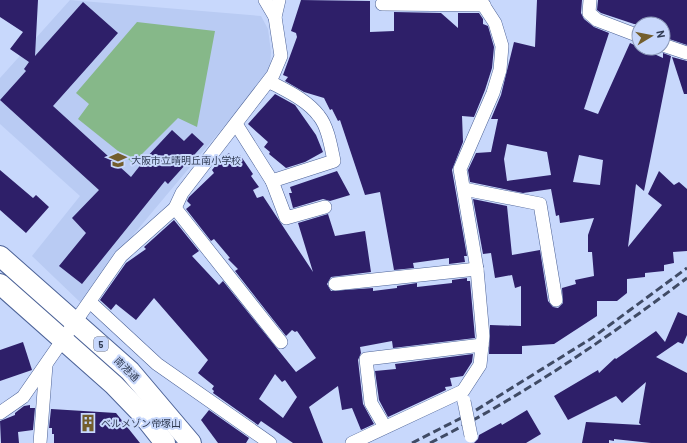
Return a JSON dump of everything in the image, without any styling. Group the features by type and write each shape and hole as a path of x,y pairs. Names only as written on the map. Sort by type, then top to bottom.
{"main road":[{"name":"南港通","path":"0,256 76,321 130,370 191,443"},
{"name":"南港通","path":"0,284 114,384 142,414 165,443"}],"street":[{"path":"0,413 23,397 121,256 175,208 182,193 270,82 281,56 275,17 265,0"},
{"path":"275,17 279,0"},
{"path":"590,0 589,12 598,20 631,33"},
{"path":"382,4 482,3 495,23 502,46 500,70 484,118 460,169 477,269 483,336 480,365 463,396 470,439"},
{"path":"671,47 687,53"},
{"path":"270,82 300,99 320,116 334,161 272,181"},
{"path":"236,124 272,181 286,218 325,207"},
{"path":"464,189 540,204 556,300"},
{"path":"175,208 281,342"},
{"path":"335,284 477,269"},
{"path":"90,302 157,364 270,443"},
{"path":"385,428 372,403 366,359 482,345"},
{"path":"40,443 46,365"},
{"path":"352,443 463,396"}],"shaded area":[{"name":"大阪市立晴明丘南小学校","path":"70,0 261,16 268,29 271,52 270,68 247,99 97,278 81,303 32,256 80,196 0,124 0,78"}],"green space":[{"path":"137,22 215,31 197,127 178,118 133,163 78,119 89,104 76,93"}],"building":[{"path":"0,0 38,0 35,56 83,2 118,33 53,106 131,177 172,130 184,141 192,133 204,144 168,184 165,181 82,284 59,266 86,233 72,218 99,190 0,100 26,71 24,69 29,62 10,49 23,32 0,17"},
{"path":"301,0 370,1 370,32 394,31 394,12 441,13 458,28 458,13 479,13 483,19 483,24 488,26 494,47 492,68 474,117 462,116 463,142 452,170 467,256 464,256 465,262 449,264 449,258 413,263 414,268 394,270 380,192 365,195 340,120 338,121 332,109 330,110 324,98 304,92 285,81 288,77 283,75 297,37 296,33 291,31"},
{"path":"537,0 582,0 581,13 584,19 594,27 609,33 584,109 598,114 630,43 631,56 659,56 663,58 663,56 671,56 644,191 636,184 628,247 662,205 648,194 659,171 674,185 679,182 687,189 687,251 673,252 674,263 664,265 664,271 645,273 645,277 627,279 627,293 617,301 597,301 597,316 554,344 522,346 522,354 489,354 490,325 521,326 521,286 515,288 512,275 495,278 491,253 483,254 473,199 507,206 512,255 540,250 548,301 553,307 558,308 563,303 562,288 576,284 575,280 594,276 592,252 588,252 588,235 594,218 560,223 559,215 556,216 551,189 523,193 470,182 468,170 476,153 491,152 498,119 491,119 501,95 514,42 535,47","holes":["507,144 547,152 551,175 507,181 504,159","579,155 603,160 600,185 573,182"]},
{"path":"598,0 687,0 687,45 671,40 671,16 631,16 631,23 601,13 597,10"},
{"path":"672,57 687,61 687,94 684,94"},
{"path":"275,94 295,105 316,135 323,152 305,162 286,168 269,154 270,152 264,147 268,142 248,124"},
{"path":"229,153 234,160 240,155 253,174 251,176 259,187 253,190 257,198 263,196 313,272 298,223 328,214 335,236 365,231 371,272 331,277 327,284 331,291 373,288 373,291 397,288 397,286 417,283 417,287 452,283 452,280 467,278 467,281 470,281 475,338 393,348 392,341 360,347 361,353 358,360 363,404 374,424 361,430 352,408 342,410 338,386 309,407 323,443 293,443 261,421 258,425 213,393 214,391 212,389 214,386 198,373 208,360 154,298 136,320 116,304 111,310 100,300 126,263 146,249 144,247 174,220 199,251 192,256 219,285 223,281 296,372 316,358 297,331 295,332 292,330 286,336 235,271 238,269 228,259 230,258 214,239 211,241 186,209 191,205 187,201 189,197 214,173 212,170 221,159","holes":["275,374 282,382 285,380 297,397 283,418 259,399"]},
{"path":"0,170 33,198 36,195 49,207 26,233 0,210"},
{"path":"337,171 350,195 330,201 323,199 293,208 289,193 292,193 290,187"},
{"path":"678,312 687,316 687,335 683,344 678,342 656,357 687,373 687,443 651,443 614,439 614,441 609,440 609,443 582,443 586,422 641,425 639,423 646,382 622,403 616,396 568,420 554,396 598,370 599,373 615,358 616,359 656,331 665,342"},
{"path":"23,342 32,370 0,381 0,350"},
{"path":"473,354 472,362 463,376 450,378 452,386 445,387 446,390 388,417 379,400 375,371 396,369 395,364"},
{"path":"30,405 30,408 35,408 33,430 18,432 19,443 1,443 0,421 15,415 15,413 24,406"},
{"name":"ベルメゾン帝塚山","path":"51,409 116,413 140,443 54,443 52,428 49,428"},
{"path":"209,410 249,438 246,443 218,443 201,420"},
{"path":"527,410 541,434 526,443 474,443 478,439 479,435 501,423 502,425"}],"railway":[{"path":"412,443 473,412 592,338 687,268"},
{"path":"430,443 497,407 530,387 594,345 687,278"}],"place":[{"name":"大阪市立晴明丘南小学校","path":"118,160"},
{"name":"ベルメゾン帝塚山","path":"88,423"}]}
